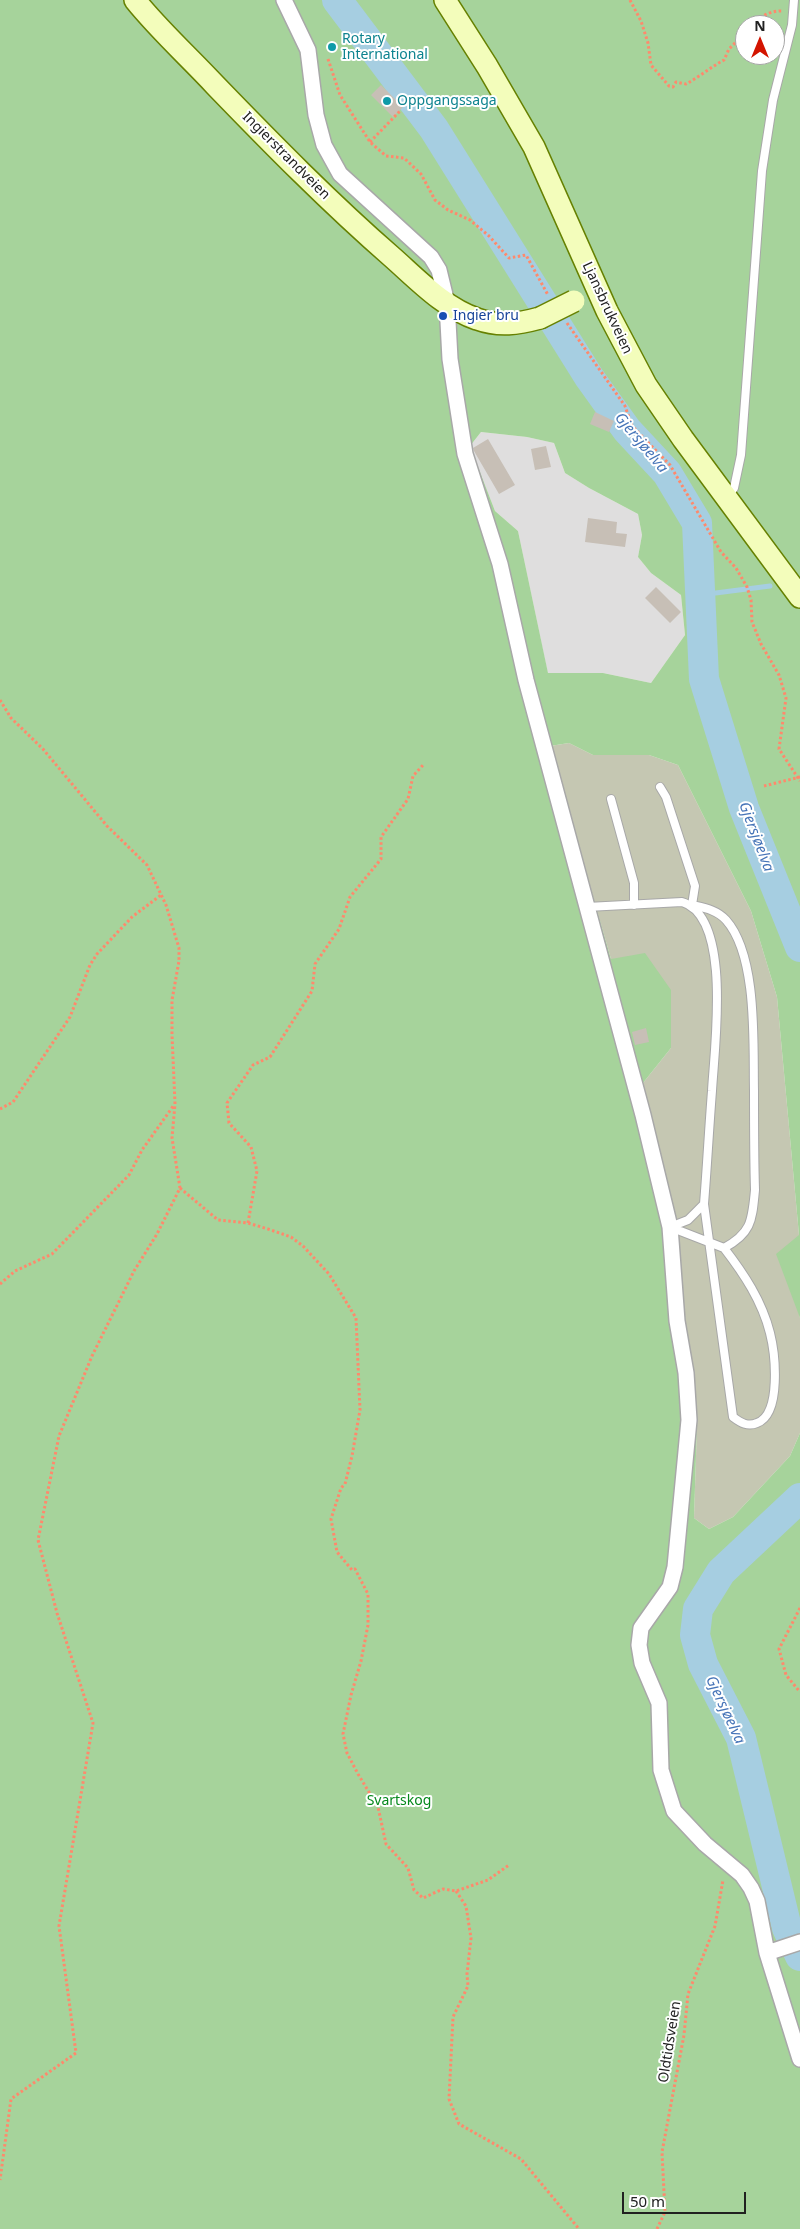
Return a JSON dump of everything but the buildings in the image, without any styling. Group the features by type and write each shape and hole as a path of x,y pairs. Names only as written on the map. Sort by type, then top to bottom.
{"main road":[{"name":"Ingierstrandveien","path":"135,0 301,172 363,231 447,303 476,319 491,323 510,324 540,318 597,288"},
{"name":"Ljansbrukveien","path":"445,0 487,66 534,147 631,360 646,385 800,597"}],"street":[{"name":"Ingierstrandveien","path":"284,0 308,50 316,115 328,152 340,174 431,257 439,270 447,303"},
{"path":"447,303 450,359 465,454 500,564 526,680 643,1115 670,1227 678,1321 686,1373 689,1420 675,1567 670,1587 641,1628 639,1646 642,1663 659,1703 661,1770 674,1811 704,1844 742,1875 754,1895 768,1953 800,2059"},
{"path":"768,1953 800,1942"}],"lane":[{"path":"727,498 734,488 741,454 762,171 773,100 792,25 794,0"},
{"path":"660,787 666,796 690,865 695,886 692,905 704,922 710,938 718,993 704,1204 709,1243 733,1417 741,1424 751,1425 760,1422 767,1414 773,1401 775,1379 770,1334 760,1303 739,1267 724,1248 709,1243 670,1227"},
{"path":"611,799 634,883 634,905"},
{"path":"587,907 682,902 714,910 726,919 736,934 749,980 753,1021 755,1190 748,1229 737,1241 724,1248"},
{"path":"670,1227 688,1220 704,1204"}],"path":[{"path":"630,0 641,21 648,42 651,65 669,86 673,87 676,82 686,84 707,69 712,68 717,62 724,60 729,49 735,43"},
{"path":"766,15 777,11"},
{"path":"328,59 340,95 370,142 386,156 404,158 421,174 435,200 448,210 470,220 510,258 525,255"},
{"path":"370,142 400,112"},
{"path":"613,387 625,406 632,426 670,465 697,508 704,525 720,552 736,568 749,590 752,622 761,644 779,675 786,698 779,749 800,781"},
{"path":"0,700 11,718 42,749 107,826 147,865 161,895 179,948 179,961 172,1000 175,1104 172,1138 180,1188 157,1234 134,1272 92,1356 59,1436 38,1540 57,1613 93,1723 59,1926 76,2053 11,2099 0,2180"},
{"path":"248,1223 257,1170 251,1146 229,1122 227,1103 253,1065 270,1057 312,991 315,964 340,929 350,897 381,859 381,836 408,799 413,776 424,764"},
{"path":"764,786 798,777"},
{"path":"0,1109 12,1102 70,1018 90,965 97,954 132,916 161,895"},
{"path":"0,1284 15,1271 52,1254 129,1175 142,1150 175,1104"},
{"path":"180,1188 218,1220 248,1223 291,1237 303,1246 329,1274 356,1318 360,1410 350,1466 331,1519 337,1552 352,1570 355,1569 368,1594 368,1625 343,1734 347,1753 378,1807 386,1844 408,1868 414,1890 423,1898 443,1889 456,1892 488,1880 509,1865"},
{"path":"800,1608 779,1649 786,1675 800,1692"},
{"name":"Oldtidsveien","path":"657,2229 665,2212 662,2152 684,2035 688,1994 715,1926 726,1862"},
{"path":"456,1892 466,1906 471,1938 467,1974 468,1986 453,2017 449,2099 459,2124 520,2159 579,2229"}],"shaded area":[{"path":"481,432 527,437 554,443 565,473 638,514 642,535 638,557 651,573 681,595 685,635 651,683 603,673 548,674 518,531 495,511 470,446"},
{"path":"569,743 593,755 649,755 678,765 751,911 777,997 799,1235 800,1433 790,1456 733,1517 709,1529 694,1518 697,1425 675,1226 643,1083 671,1048 611,959 550,746"}],"green space":[{"name":"Svartskog","path":"0,0 800,0 800,1318 776,1254 799,1235 777,997 751,911 678,765 649,755 593,755 569,743 550,746 611,959 645,953 671,990 671,1048 643,1083 675,1226 697,1425 694,1518 709,1529 733,1517 790,1456 800,1433 800,2229 0,2229","holes":["481,432 527,437 554,443 565,473 638,514 642,535 638,557 651,573 681,595 685,635 651,683 603,673 548,673 518,531 495,511 470,446"]}],"waterway":[{"name":"Gjersjøelva","path":"337,0 434,129 589,377 627,430 667,473 697,523 704,679 744,808 800,947"},
{"path":"700,595 770,586"},
{"name":"Gjersjøelva","path":"800,1498 721,1572 698,1609 695,1635 703,1664 741,1738 787,1928 800,1956"}],"place":[{"name":"Rotary International","path":"332,47"},
{"name":"Oppgangssaga","path":"387,101"},
{"name":"Ingier bru","path":"443,316"}]}
